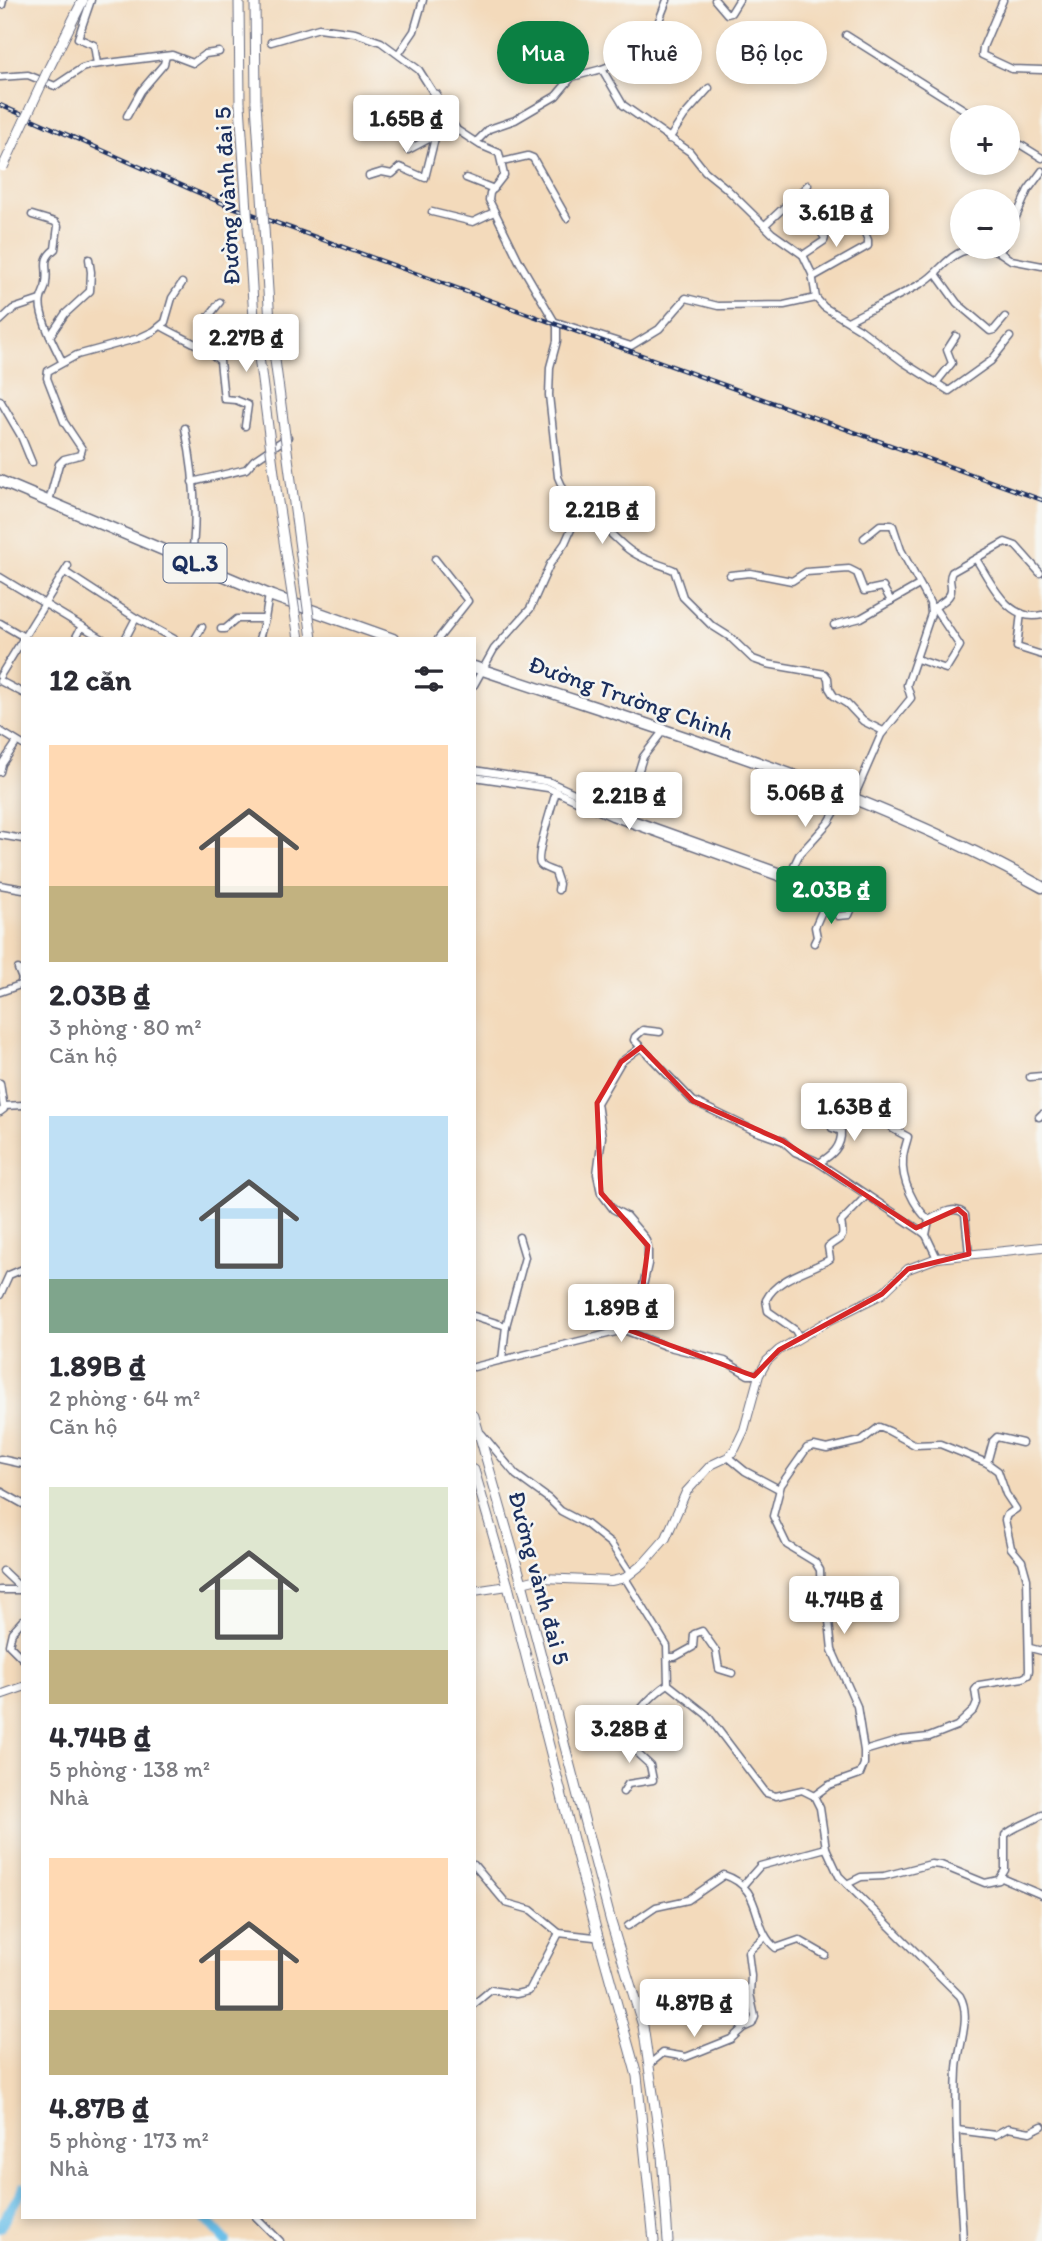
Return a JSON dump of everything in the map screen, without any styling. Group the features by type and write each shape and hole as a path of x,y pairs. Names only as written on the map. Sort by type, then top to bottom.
{"highway":[{"name":"QL.3","path":"0,481 269,595 387,637"},
{"name":"Đường Trường Chinh","path":"478,668 850,795 928,830 1042,887"}],"main road":[{"path":"2,171 83,0"},
{"name":"Đường vành đai 5","path":"239,0 240,104 254,318 295,636"},
{"name":"Đường vành đai 5","path":"254,0 256,102 270,322 312,637"},
{"name":"Đường vành đai 5","path":"476,1421 522,1583 611,1922 643,2026 662,2155 668,2241"},
{"name":"Đường vành đai 5","path":"476,1477 508,1586 596,1929 637,2076 654,2241"},
{"path":"508,1586 522,1583"}],"street":[{"path":"91,0 78,38 94,45 97,64"},
{"path":"399,53 414,31 423,0"},
{"path":"476,142 489,130 515,120 556,96 572,77 629,58 658,23 667,0"},
{"path":"715,0 727,14 731,13 739,0"},
{"path":"1003,0 982,55 1012,69 1042,70"},
{"path":"271,42 319,28 355,33 399,53 419,70 437,94 453,125 476,142 499,153 504,175 489,197 494,212 519,261 556,322 558,330 550,367 549,395 558,477 576,518 565,543 550,564 530,609 478,668"},
{"path":"846,36 957,105"},
{"path":"0,77 28,75 55,86 82,68 97,64 175,55 193,63 205,54 219,52"},
{"path":"127,116 141,91 164,64 166,56"},
{"path":"602,69 623,105 690,152 705,171 803,256 813,278 816,298 832,314 848,321 946,390 951,390 992,361 1010,337"},
{"path":"669,139 684,116 709,88"},
{"path":"393,121 437,94"},
{"path":"369,105 395,102 402,117"},
{"path":"408,150 453,125"},
{"path":"369,176 382,172 392,174 400,167 425,178 436,134"},
{"path":"1020,144 1042,158"},
{"path":"502,162 528,156 533,158 567,218"},
{"path":"1020,208 1028,190 1042,171"},
{"path":"466,178 494,189"},
{"path":"765,225 808,185"},
{"path":"432,212 474,222 494,212"},
{"path":"32,215 55,222 58,226 55,249 47,256 46,285 40,300 50,336 62,361"},
{"path":"803,256 824,241 825,238 818,228"},
{"path":"813,278 868,246 863,229"},
{"path":"50,336 65,314 90,291 89,259"},
{"path":"848,321 924,283 950,259"},
{"path":"1010,259 1042,265"},
{"path":"936,274 957,303 989,331 994,330 1005,317"},
{"path":"49,501 59,464 64,459 78,456 82,452 80,443 64,422 47,378 48,371 77,355 139,338 161,326 165,322 172,298 182,283"},
{"path":"556,322 631,346 659,329 686,298 718,306 783,305 816,298"},
{"path":"0,321 13,309 40,300"},
{"path":"199,345 209,316 220,302"},
{"path":"161,326 199,345 222,364 223,399 248,405 245,426"},
{"path":"936,383 952,363 947,350 956,337"},
{"path":"0,400 21,436 32,463"},
{"path":"185,428 191,457 194,541 191,562"},
{"path":"192,482 246,469 254,460 288,436"},
{"path":"576,518 602,524 613,538 635,554 674,570 683,597 754,659 767,664 825,674 834,696 850,706 858,718 883,731"},
{"path":"863,538 880,525 892,526 919,585 960,646 946,669 916,659"},
{"path":"788,878 799,855 850,795 883,731 911,698 907,685 933,608 949,596 949,579 952,572 1005,542 1016,546 1040,573"},
{"path":"435,559 468,601 440,637"},
{"path":"976,559 1005,603 1021,613 1042,615"},
{"path":"0,623 24,637 66,569 136,618 170,637"},
{"path":"730,575 750,573 792,581 806,572 849,569 857,573 864,591 883,587 891,601"},
{"path":"0,578 100,637"},
{"path":"834,625 860,618 919,585"},
{"path":"260,637 269,595"},
{"path":"1021,613 1017,647 1042,655"},
{"path":"126,637 136,618"},
{"path":"221,629 237,620 265,619"},
{"path":"76,637 82,626"},
{"path":"196,637 202,627"},
{"path":"21,642 0,679 21,692"},
{"path":"0,731 20,743 2,764 0,772"},
{"path":"636,776 643,757 663,731"},
{"path":"476,770 550,782 697,846"},
{"path":"476,777 556,791 612,817 788,878 850,903 852,906 849,915 838,916"},
{"path":"556,791 540,845 539,863 555,872 558,890"},
{"path":"0,835 21,839"},
{"path":"0,885 21,889"},
{"path":"814,943 817,937 815,927 829,895"},
{"path":"18,969 21,980"},
{"path":"0,992 21,984"},
{"path":"660,1032 648,1029 638,1033 634,1040 693,1101 755,1131 779,1139 795,1152 818,1163 926,1235 937,1258"},
{"path":"619,1331 615,1320 643,1286 648,1264 648,1247 645,1238 633,1223 614,1209 601,1193 597,1174 601,1137 597,1102 621,1062 641,1047"},
{"path":"1030,1077 1042,1076"},
{"path":"0,1083 2,1109 21,1105"},
{"path":"818,1163 833,1154 840,1143 841,1131 832,1128"},
{"path":"893,1129 908,1137 903,1158 904,1171 917,1210 929,1220"},
{"path":"799,1337 795,1330 768,1311 766,1300 774,1289 785,1281 830,1259 828,1247 843,1236 841,1222 867,1195"},
{"path":"929,1220 958,1209 964,1213 969,1254"},
{"path":"926,1235 929,1220"},
{"path":"502,1360 506,1326 525,1257 519,1237"},
{"path":"522,1583 542,1578 611,1581 627,1576 644,1563 666,1538 681,1499 696,1480 711,1465 728,1457 736,1449 759,1375 773,1355 799,1337 882,1294 908,1269 937,1258 1042,1247"},
{"path":"0,1296 9,1275 21,1270"},
{"path":"476,1317 506,1326"},
{"path":"476,1366 619,1331 630,1331 665,1346 720,1359 748,1375 759,1375"},
{"path":"476,1421 516,1475 561,1511 586,1524 611,1544 662,1637 668,1657 667,1684"},
{"path":"814,1796 830,1785 860,1774 864,1764 864,1751 855,1699 832,1650 830,1626 821,1603 820,1570 815,1562 784,1542 773,1516 779,1489 807,1448 814,1446 827,1449 861,1441 879,1427 915,1445 940,1444 987,1463 998,1471 1006,1494 1016,1506 1015,1511 1007,1515 1005,1520 1011,1548 1022,1561 1026,1574 1030,1648 1028,1675 979,1685 975,1690 977,1703 974,1710 957,1726 929,1737 901,1740 864,1751"},
{"path":"987,1463 995,1439 1001,1436 1022,1443"},
{"path":"728,1457 745,1471 779,1489"},
{"path":"0,1459 21,1464"},
{"path":"0,1491 21,1503"},
{"path":"3,1571 21,1588"},
{"path":"476,1591 508,1586"},
{"path":"0,1590 21,1590"},
{"path":"21,1622 12,1632 9,1645 21,1657"},
{"path":"668,1657 675,1657 693,1647 694,1634 702,1631 716,1651 719,1670 732,1673"},
{"path":"1030,1648 1042,1651"},
{"path":"579,1714 605,1725 622,1724 635,1718 655,1693 667,1684"},
{"path":"667,1684 707,1715 766,1793 776,1796 802,1790 814,1796 820,1808 826,1848 836,1871 964,2002 965,2020 957,2068 957,2130 963,2241"},
{"path":"0,1695 21,1688"},
{"path":"622,1724 637,1753 650,1765 653,1780 628,1784 623,1792"},
{"path":"1002,1878 1005,1870 1005,1835 1042,1815"},
{"path":"744,1884 760,1866 826,1848"},
{"path":"847,1885 860,1877 884,1876 931,1864 941,1865 985,1883 1002,1878 1042,1895"},
{"path":"476,1867 506,1903 531,1910 559,1933 594,1937"},
{"path":"628,1926 656,1907 688,1900 721,1876 727,1875 744,1884 765,1936 776,1948 799,1940 825,1955"},
{"path":"476,2002 491,1990 516,1994 529,1991 559,1933"},
{"path":"652,2062 663,2053 686,2057 731,2039 752,2024 755,2017 750,1994 748,1952 765,1936"},
{"path":"957,2130 995,2134 1009,2128 1030,2132 1042,2126"},
{"path":"258,2219 280,2241"}],"highlighted area":[{"path":"641,1047 693,1101 783,1141 916,1228 958,1209 965,1215 969,1254 908,1269 882,1294 779,1350 754,1376 615,1325 643,1286 648,1246 601,1193 597,1103 621,1062"}],"waterway":[{"path":"0,2227 21,2191"},
{"path":"206,2219 226,2241"}],"railway":[{"path":"0,105 224,204 1042,500"}]}
